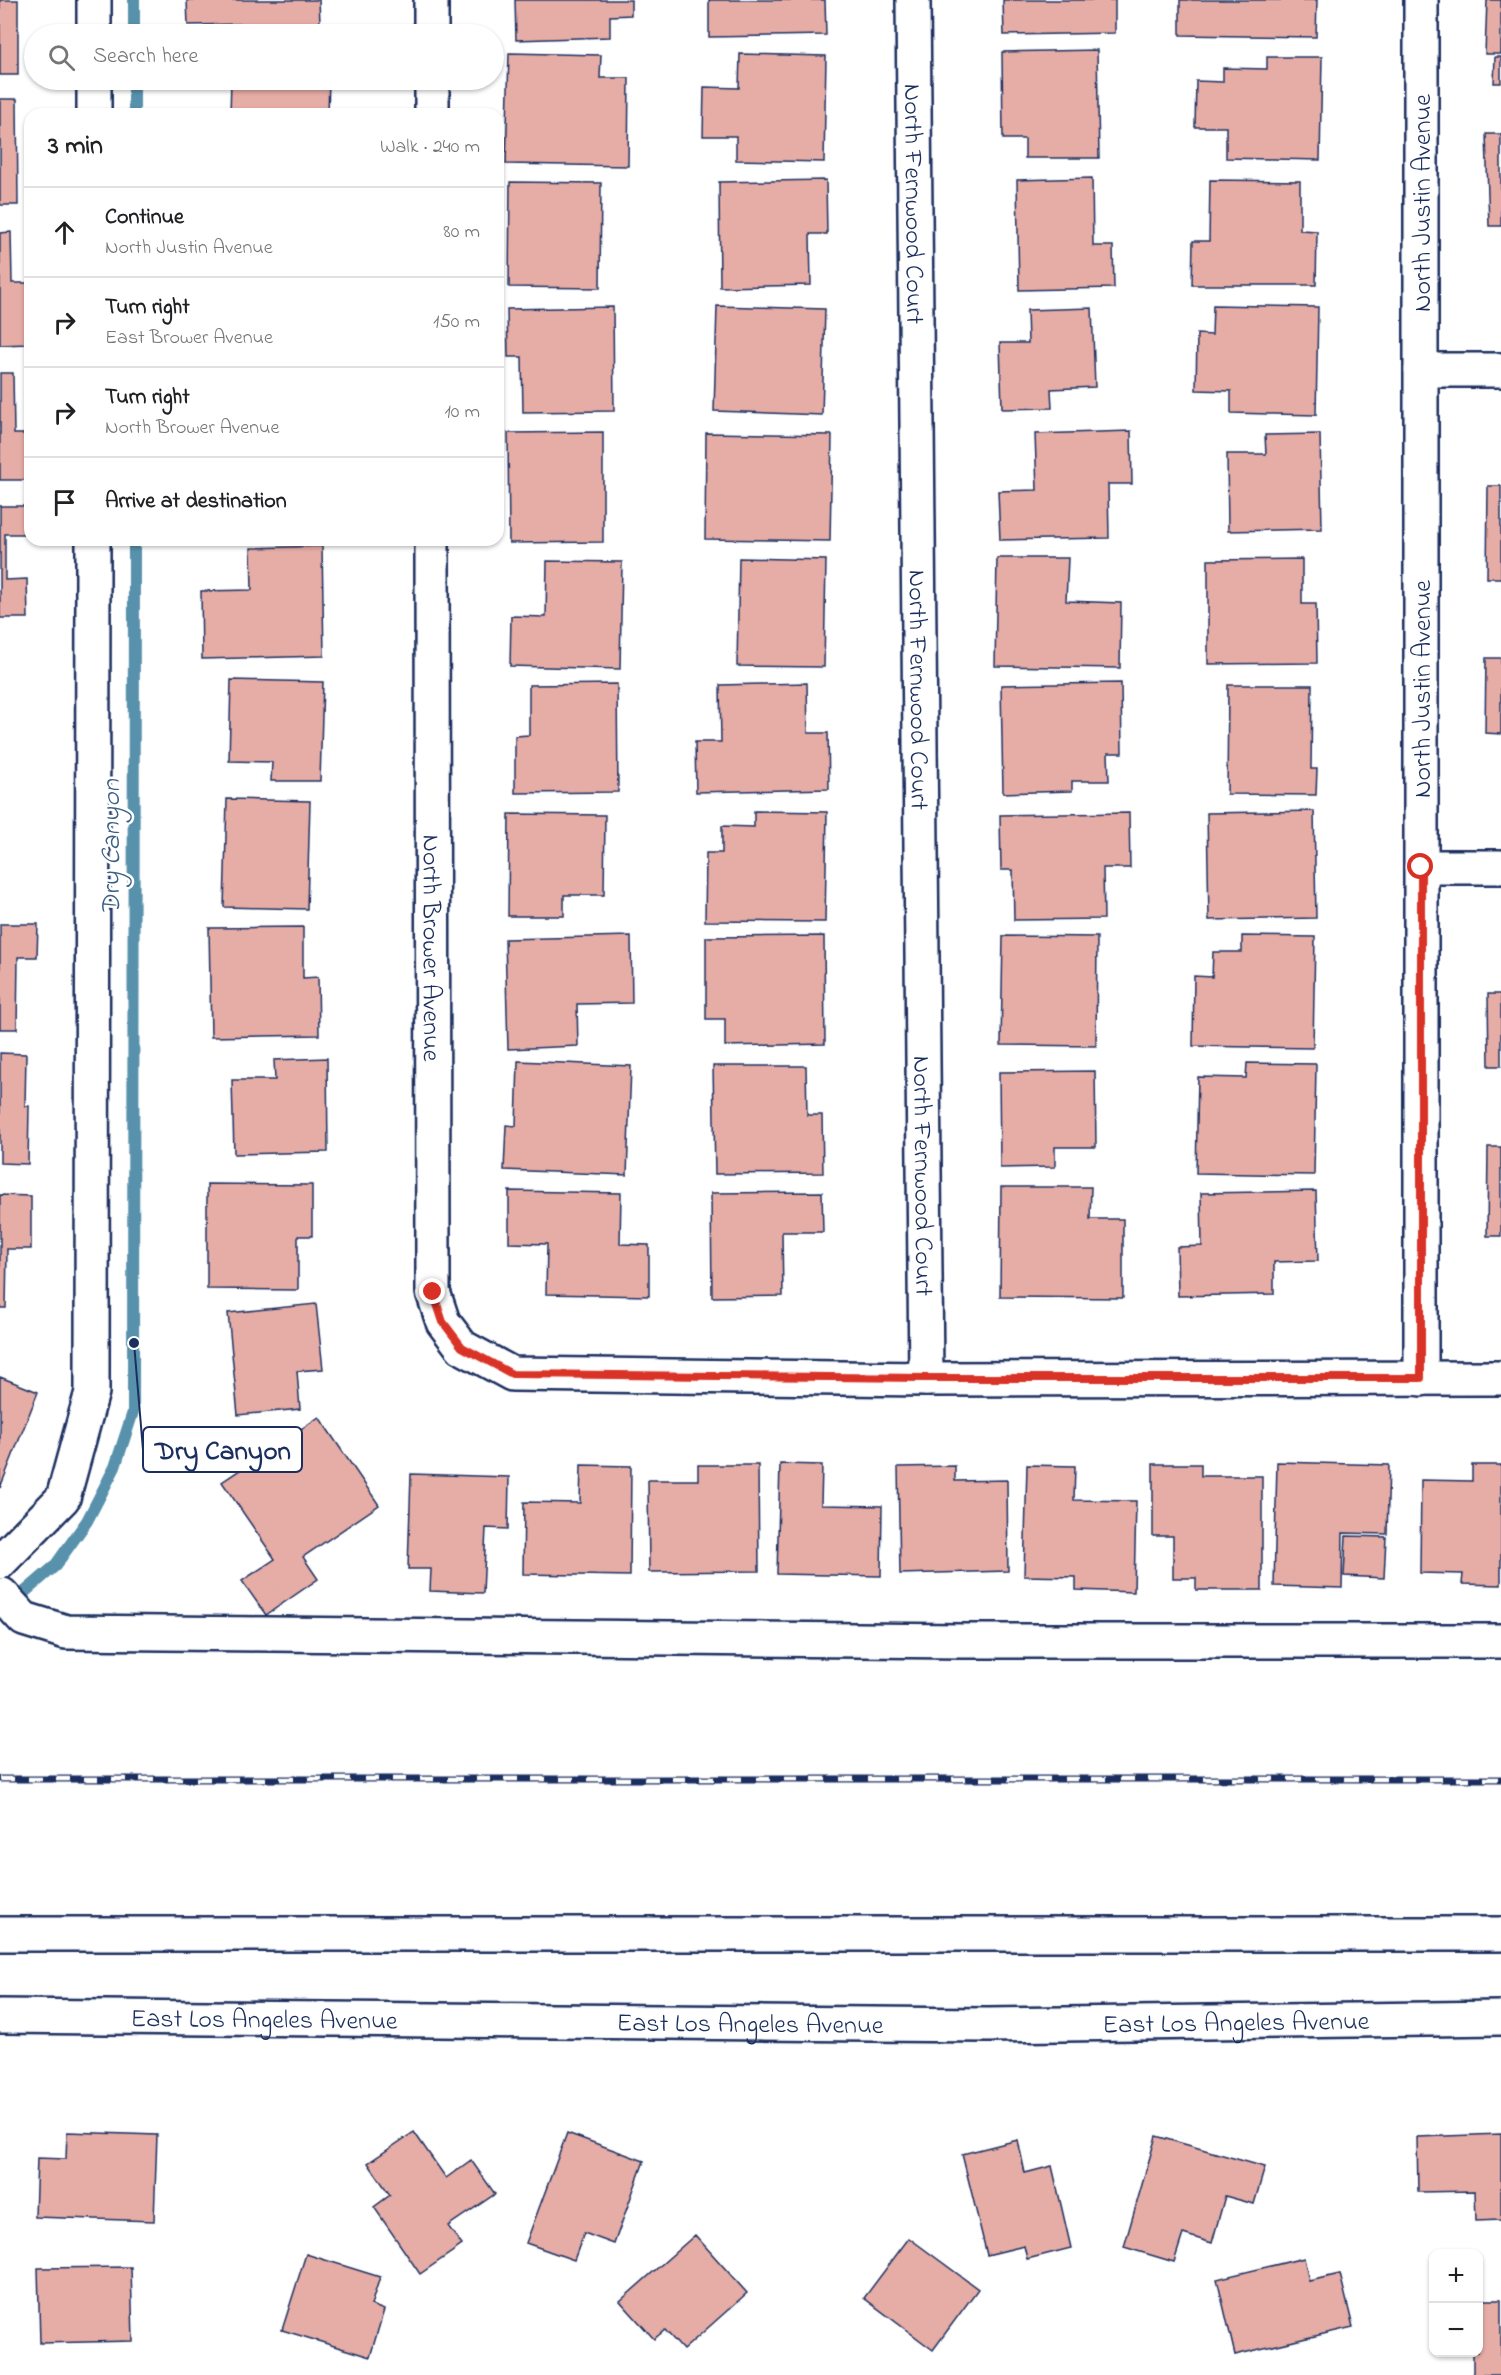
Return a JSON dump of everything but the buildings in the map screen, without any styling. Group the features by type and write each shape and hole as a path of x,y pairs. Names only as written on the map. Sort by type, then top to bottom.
{"street":[{"path":"94,0 94,24"},
{"path":"431,0 432,24"},
{"name":"North Fernwood Court","path":"913,0 926,1378"},
{"name":"North Justin Avenue","path":"1421,0 1421,1378"},
{"path":"94,90 94,108"},
{"path":"432,90 432,108"},
{"path":"1421,370 1501,370"},
{"path":"0,1562 63,1498 92,1392 93,546"},
{"name":"North Brower Avenue","path":"432,546 433,1292 443,1322 462,1347 512,1374 926,1378"},
{"path":"1421,867 1501,867"},
{"path":"926,1378 1501,1378"},
{"path":"0,1595 3,1595 24,1619 66,1632 962,1641 1501,1641"},
{"path":"0,1934 1501,1935"},
{"name":"East Los Angeles Avenue","path":"0,2016 988,2025 1501,2018"}],"waterway":[{"name":"Dry Canyon","path":"134,0 134,24"},
{"name":"Dry Canyon","path":"134,90 134,108"},
{"name":"Dry Canyon","path":"12,1603 55,1566 87,1521 115,1467 133,1412 134,546"}],"railway":[{"path":"0,1779 1501,1779"}],"place":[{"name":"Dry Canyon","path":"134,1343"}],"route":[{"path":"433,1292 443,1322 462,1347 512,1374 926,1378 1421,1378 1421,867"}]}
